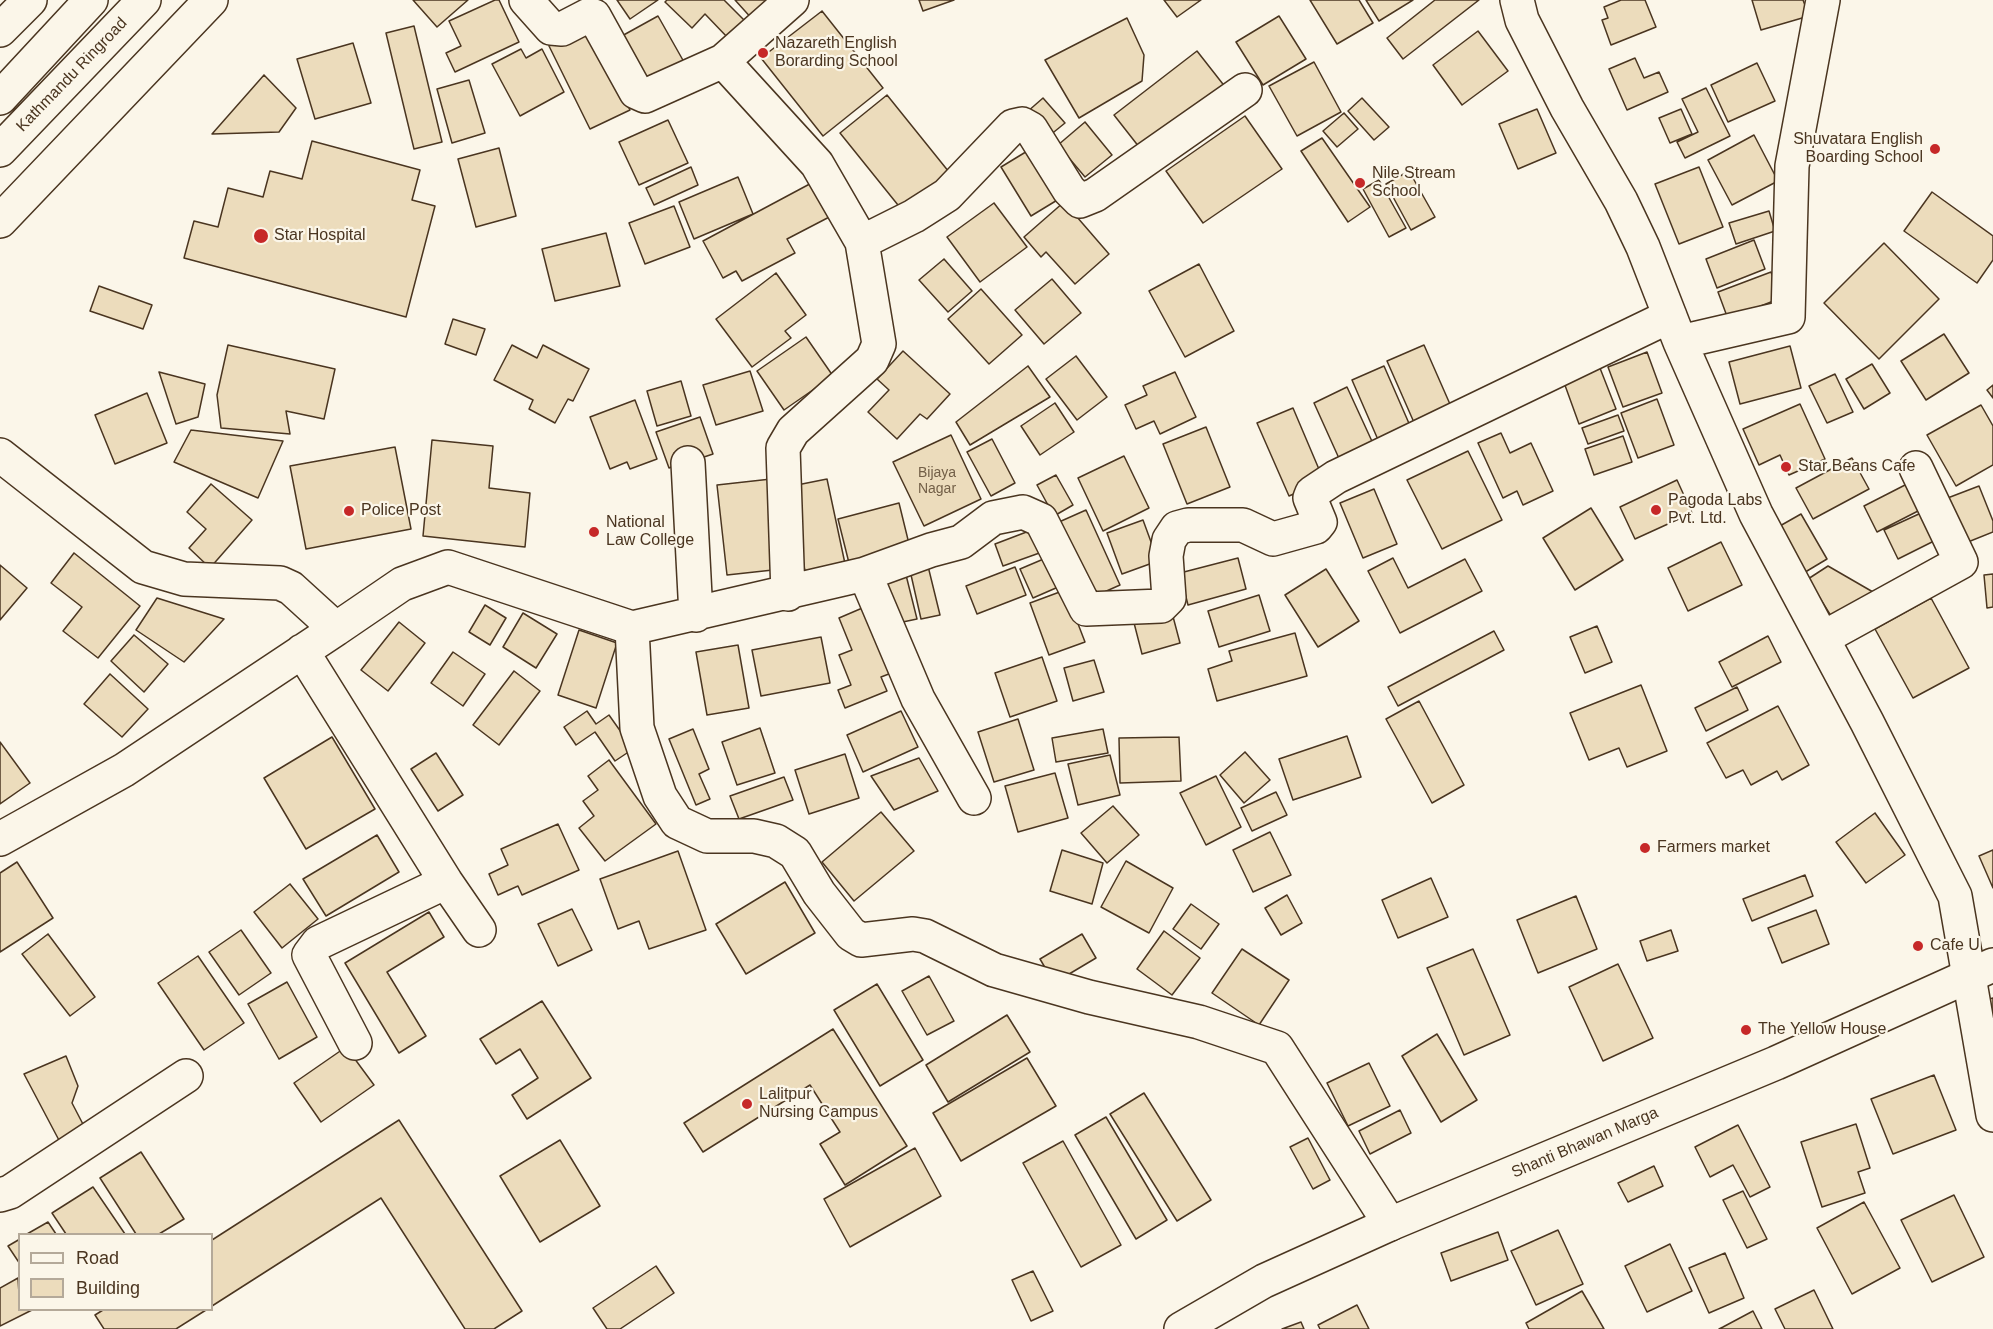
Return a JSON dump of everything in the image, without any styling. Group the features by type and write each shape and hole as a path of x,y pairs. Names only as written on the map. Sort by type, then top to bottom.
{"main road":[{"path":"0,30 30,0"},
{"path":"0,98 91,0"},
{"name":"Kathmandu Ringroad","path":"0,150 144,0"},
{"path":"0,221 211,0"},
{"path":"526,0 550,28 562,29 589,15 594,16 636,92 645,96 723,61 792,0"},
{"path":"1517,0 1522,20 1567,108 1625,211 1756,514 1955,896 1981,971 1993,1115"},
{"path":"0,839 124,770 402,584 448,567 632,628 696,615 767,596 788,594 865,574 931,550 961,542 993,518 1023,512 1041,520 1086,609 1161,606 1169,598 1166,556 1169,540 1177,528 1188,525 1243,525 1273,539 1316,527 1320,522 1310,498 1312,493 1336,477 1675,329 1788,317 1792,166 1823,0"},
{"path":"723,61 817,164 862,242 879,344 872,360 793,431 783,448 788,594"},
{"path":"862,242 914,216 947,195 1013,126 1022,124 1031,129 1069,190 1080,201 1095,195 1245,90"},
{"path":"0,455 142,567 184,579 280,583 291,588 336,629"},
{"path":"688,463 696,615"},
{"path":"1822,638 1960,562 1916,468"},
{"path":"865,574 918,699 974,798"},
{"path":"632,628 637,728 660,796 677,822 707,836 754,836 776,841 795,853 819,893 851,934 861,940 913,934 925,936 994,970 1089,997 1199,1022 1277,1048 1390,1224"},
{"path":"302,651 446,882 479,930"},
{"path":"355,1042 309,955 318,943 446,882"},
{"name":"Shanti Bhawan Marga","path":"1181,1329 1264,1281 1390,1224 1776,1063 1981,971"},
{"path":"0,1195 10,1192 186,1076"}],"building":[{"path":"413,0 468,0 437,27"},
{"path":"499,0 519,42 455,72 446,53 461,46 449,21"},
{"path":"617,0 658,0 630,19"},
{"path":"667,0 724,0 746,22 729,39 705,14 692,28 665,2"},
{"path":"735,0 770,0 754,21"},
{"path":"919,0 954,0 923,11"},
{"path":"1164,0 1201,0 1177,17"},
{"path":"1310,0 1359,0 1373,23 1337,44"},
{"path":"1366,0 1413,0 1379,21"},
{"path":"1435,0 1479,0 1403,59 1387,38"},
{"path":"1621,0 1645,0 1656,27 1611,45 1602,20 1608,18 1604,7"},
{"path":"1752,0 1803,0 1809,16 1761,30"},
{"path":"822,11 883,88 823,136 761,58"},
{"path":"658,16 684,62 646,84 620,37"},
{"path":"1279,16 1306,59 1263,85 1236,42"},
{"path":"1127,18 1144,55 1142,81 1079,118 1045,60"},
{"path":"414,26 442,142 414,149 386,33"},
{"path":"588,26 630,110 590,129 549,46"},
{"path":"1478,31 1508,71 1462,105 1433,65"},
{"path":"353,43 371,103 315,119 297,59"},
{"path":"521,49 526,58 542,49 564,92 520,116 492,64"},
{"path":"1197,51 1226,88 1143,152 1114,115"},
{"path":"1635,58 1644,78 1659,72 1668,92 1627,110 1609,69"},
{"path":"1314,62 1341,112 1297,136 1269,86"},
{"path":"1757,63 1775,101 1728,122 1711,85"},
{"path":"264,75 296,108 279,132 212,134"},
{"path":"469,80 485,133 452,143 437,89"},
{"path":"1706,88 1730,136 1685,158 1677,142 1698,132 1682,99"},
{"path":"887,95 949,172 902,210 840,133"},
{"path":"1043,98 1065,123 1049,136 1027,112"},
{"path":"1362,98 1389,127 1374,140 1348,111"},
{"path":"1537,109 1556,153 1518,169 1499,124"},
{"path":"1681,109 1692,134 1670,143 1659,118"},
{"path":"1344,113 1358,129 1337,147 1323,131"},
{"path":"1245,116 1282,169 1203,223 1166,171"},
{"path":"668,120 688,163 639,185 619,142"},
{"path":"1085,122 1112,155 1085,177 1058,145"},
{"path":"1754,135 1778,181 1732,205 1708,160"},
{"path":"1322,138 1370,207 1348,222 1301,151"},
{"path":"312,141 420,170 412,200 435,206 406,317 184,258 194,221 218,227 228,188 263,197 270,171 302,179"},
{"path":"499,148 516,216 476,227 458,159"},
{"path":"1029,150 1059,199 1031,216 1001,167"},
{"path":"691,167 698,185 654,205 646,188"},
{"path":"1699,167 1723,227 1679,244 1655,184"},
{"path":"1409,171 1435,217 1411,230 1386,184"},
{"path":"738,177 753,214 694,239 679,202"},
{"path":"819,179 837,213 787,239 795,253 742,281 736,271 723,278 703,241"},
{"path":"1379,180 1406,228 1389,237 1363,189"},
{"path":"1932,192 1993,236 1993,260 1977,283 1904,231"},
{"path":"1064,202 1109,254 1075,284 1046,252 1041,257 1024,237"},
{"path":"994,203 1027,247 980,282 947,237"},
{"path":"674,206 690,247 645,264 629,223"},
{"path":"1769,211 1775,231 1736,244 1729,223"},
{"path":"606,233 620,286 555,301 542,249"},
{"path":"1754,240 1765,269 1717,288 1706,259"},
{"path":"1884,243 1939,299 1879,359 1824,303"},
{"path":"944,259 972,291 948,312 919,280"},
{"path":"1199,264 1234,331 1185,357 1149,291"},
{"path":"1771,272 1781,298 1728,319 1718,292"},
{"path":"776,273 806,315 785,331 791,338 752,367 716,319"},
{"path":"1052,279 1081,313 1044,344 1015,310"},
{"path":"99,286 152,305 143,329 90,311"},
{"path":"981,289 1022,335 989,364 948,319"},
{"path":"453,319 485,329 476,355 445,344"},
{"path":"1944,334 1969,373 1926,400 1901,361"},
{"path":"806,337 833,376 784,410 757,371"},
{"path":"228,345 335,369 324,419 286,411 290,434 221,428 217,395"},
{"path":"512,345 537,358 543,345 589,369 573,401 568,399 555,423 529,409 533,400 494,380"},
{"path":"1424,345 1453,411 1416,427 1387,361"},
{"path":"1790,346 1801,388 1740,404 1729,362"},
{"path":"903,351 950,394 927,419 920,414 897,439 868,412 889,390 877,379"},
{"path":"1647,352 1662,393 1623,407 1608,367"},
{"path":"1076,356 1107,397 1077,420 1046,379"},
{"path":"1598,363 1616,409 1579,424 1562,377"},
{"path":"1872,364 1890,393 1864,409 1846,379"},
{"path":"1028,366 1050,397 970,445 956,422"},
{"path":"1384,366 1411,428 1379,442 1352,380"},
{"path":"750,371 763,411 716,425 703,385"},
{"path":"159,372 205,384 198,417 176,424"},
{"path":"1175,372 1196,417 1160,434 1154,421 1136,429 1125,405 1147,395 1143,386"},
{"path":"1835,374 1853,412 1827,423 1809,386"},
{"path":"681,381 691,416 657,426 647,391"},
{"path":"1993,385 1993,398 1987,390"},
{"path":"1347,387 1376,450 1342,465 1314,403"},
{"path":"147,393 167,443 115,464 95,415"},
{"path":"1657,399 1674,445 1638,458 1621,413"},
{"path":"635,400 657,459 630,469 627,462 610,469 590,417"},
{"path":"1055,403 1074,432 1040,455 1021,426"},
{"path":"1800,404 1825,459 1789,475 1780,455 1759,465 1743,429"},
{"path":"1981,405 1993,426 1993,465 1956,486 1927,435"},
{"path":"1293,408 1324,481 1289,496 1257,423"},
{"path":"1618,415 1624,431 1588,444 1582,428"},
{"path":"700,417 713,454 692,461 687,448 674,453 679,464 669,468 656,432"},
{"path":"1206,427 1230,487 1187,504 1163,444"},
{"path":"191,430 283,441 258,498 174,462"},
{"path":"1501,433 1510,453 1531,443 1553,491 1523,505 1517,491 1503,498 1478,443"},
{"path":"951,435 981,499 924,526 893,462"},
{"path":"1623,436 1632,462 1594,475 1585,449"},
{"path":"992,439 1015,483 991,496 967,452"},
{"path":"432,440 493,446 489,488 530,493 525,547 423,536"},
{"path":"395,447 411,529 306,549 290,466"},
{"path":"1468,451 1502,520 1442,549 1407,480"},
{"path":"1124,456 1149,508 1103,531 1078,478"},
{"path":"1852,458 1869,489 1813,519 1796,488"},
{"path":"1056,475 1073,505 1054,516 1037,485"},
{"path":"771,479 782,569 727,575 717,485"},
{"path":"827,479 847,573 805,571 787,487"},
{"name":"Pagoda Labs Pvt. Ltd.","path":"1677,480 1692,513 1635,539 1620,507"},
{"path":"211,484 252,520 210,568 189,548 206,529 187,512"},
{"path":"1907,484 1920,510 1877,532 1864,506"},
{"path":"1979,486 1993,521 1993,532 1963,544 1945,499"},
{"path":"1374,489 1397,544 1363,558 1340,503"},
{"path":"899,503 911,552 850,567 838,519"},
{"path":"1591,508 1623,560 1575,590 1543,538"},
{"path":"1086,510 1120,585 1093,597 1059,522"},
{"path":"1921,513 1934,541 1898,559 1884,530"},
{"path":"1801,514 1827,559 1797,577 1771,531"},
{"path":"1143,520 1158,561 1122,574 1107,533"},
{"path":"1037,528 1045,551 1003,566 995,544"},
{"path":"1721,542 1742,585 1688,611 1668,568"},
{"path":"74,553 140,606 98,658 63,631 82,607 51,583"},
{"path":"1053,555 1065,584 1033,598 1020,569"},
{"path":"1238,558 1246,589 1188,605 1180,573"},
{"path":"1393,558 1408,588 1465,559 1482,591 1400,633 1368,571"},
{"path":"927,562 940,615 921,619 909,566"},
{"path":"0,565 27,588 0,620"},
{"path":"1828,566 1873,592 1831,616 1808,579"},
{"path":"904,567 917,619 898,623 884,572"},
{"path":"1015,567 1026,595 977,614 966,586"},
{"path":"1326,569 1359,621 1318,647 1285,595"},
{"path":"1993,574 1993,607 1987,608 1984,575"},
{"path":"1065,590 1085,642 1049,655 1030,603"},
{"path":"1259,595 1270,631 1219,647 1208,611"},
{"path":"157,598 224,619 184,662 136,630"},
{"path":"1931,598 1969,668 1913,698 1875,629"},
{"path":"485,605 506,618 490,645 469,632"},
{"path":"867,606 894,672 881,677 887,691 845,708 838,690 851,685 839,655 852,650 839,618"},
{"path":"1171,609 1180,643 1142,654 1133,619"},
{"path":"523,613 557,634 536,668 503,647"},
{"path":"399,622 425,643 388,691 361,670"},
{"path":"1597,626 1612,662 1585,673 1570,637"},
{"path":"579,630 617,643 596,708 558,695"},
{"path":"1494,631 1504,650 1398,706 1388,687"},
{"path":"1295,633 1307,676 1217,701 1208,669 1232,661 1229,651"},
{"path":"134,635 168,664 144,692 111,661"},
{"path":"1768,636 1781,662 1732,687 1719,662"},
{"path":"821,637 830,683 761,696 752,650"},
{"path":"738,645 749,708 707,715 696,652"},
{"path":"453,652 485,674 463,706 431,683"},
{"path":"1042,657 1057,701 1010,717 995,673"},
{"path":"1094,660 1104,692 1073,701 1064,668"},
{"path":"514,671 540,691 499,745 473,725"},
{"path":"110,674 148,709 122,737 84,704"},
{"path":"1641,685 1667,751 1627,767 1619,748 1589,760 1570,713"},
{"path":"1737,687 1748,710 1706,731 1695,708"},
{"path":"1419,701 1464,785 1432,803 1386,719"},
{"path":"1778,706 1809,765 1782,780 1777,771 1751,785 1743,770 1726,778 1707,743"},
{"path":"587,711 596,724 609,715 633,749 615,761 595,732 576,745 564,727"},
{"path":"901,711 918,747 863,772 847,735"},
{"path":"1018,719 1034,770 994,782 978,732"},
{"path":"760,728 775,773 737,785 722,742"},
{"path":"693,729 709,769 699,774 710,799 696,805 669,739"},
{"path":"1103,729 1108,753 1056,762 1052,738"},
{"path":"1347,736 1361,777 1293,800 1279,759"},
{"path":"332,737 375,809 306,849 264,778"},
{"path":"1179,737 1181,781 1120,783 1119,738"},
{"path":"0,742 30,783 0,804"},
{"path":"1245,752 1270,780 1244,803 1220,775"},
{"path":"436,753 463,795 438,811 411,769"},
{"path":"845,754 859,798 809,814 795,770"},
{"path":"1110,755 1120,795 1078,805 1068,764"},
{"path":"919,758 938,791 894,810 871,776"},
{"path":"609,760 656,824 605,861 579,828 594,816 583,801 598,790 588,776"},
{"path":"1055,773 1068,818 1018,832 1005,786"},
{"path":"1216,776 1241,827 1206,845 1180,793"},
{"path":"784,777 793,800 739,819 730,796"},
{"path":"1276,792 1287,815 1252,831 1241,808"},
{"path":"1113,806 1139,835 1107,863 1081,833"},
{"path":"881,812 914,851 854,901 822,862"},
{"path":"1875,813 1905,855 1866,883 1836,842"},
{"path":"558,824 579,870 522,895 518,886 498,895 489,874 508,865 501,849"},
{"path":"1270,832 1291,875 1253,892 1233,850"},
{"path":"377,835 399,872 326,916 303,879"},
{"path":"1062,850 1103,863 1092,904 1050,891"},
{"path":"1993,850 1993,888 1979,856"},
{"path":"678,851 706,930 649,949 639,921 618,929 600,879"},
{"path":"1126,861 1173,888 1149,933 1101,907"},
{"path":"17,862 53,918 0,952 0,873"},
{"path":"1805,875 1813,896 1752,921 1743,899"},
{"path":"1431,878 1448,917 1398,938 1382,900"},
{"path":"785,882 815,933 746,974 716,924"},
{"path":"290,884 318,919 282,948 254,912"},
{"path":"1287,895 1302,923 1281,935 1265,908"},
{"path":"1576,896 1597,949 1538,973 1517,920"},
{"path":"1191,904 1219,924 1201,949 1173,929"},
{"path":"572,909 592,950 558,966 538,924"},
{"path":"1816,910 1829,944 1782,963 1768,928"},
{"path":"429,912 444,937 387,972 426,1036 399,1053 345,963"},
{"path":"241,930 271,973 239,995 209,952"},
{"path":"1671,930 1678,951 1647,961 1640,941"},
{"path":"1164,931 1200,958 1172,995 1137,969"},
{"path":"48,934 95,997 70,1016 22,954"},
{"path":"1082,934 1096,958 1054,983 1040,959"},
{"path":"1242,949 1289,980 1259,1025 1212,993"},
{"path":"1473,949 1510,1035 1464,1055 1427,968"},
{"path":"198,956 244,1023 204,1050 158,983"},
{"path":"1618,964 1653,1038 1603,1061 1569,987"},
{"path":"929,976 954,1021 927,1035 902,991"},
{"path":"287,982 317,1037 279,1059 248,1004"},
{"path":"877,984 923,1060 880,1086 834,1010"},
{"path":"1993,998 1993,1037 1986,1000"},
{"path":"542,1001 591,1078 527,1119 512,1095 538,1078 520,1049 496,1064 480,1039"},
{"path":"1007,1015 1030,1052 948,1102 926,1065"},
{"name":"Lalitpur Nursing Campus","path":"833,1029 907,1146 845,1185 820,1144 840,1132 810,1085 703,1152 684,1123"},
{"path":"1437,1034 1477,1100 1441,1122 1402,1056"},
{"path":"346,1047 374,1085 321,1122 294,1083"},
{"path":"66,1056 78,1086 72,1103 86,1130 61,1144 24,1074"},
{"path":"1027,1058 1056,1106 961,1161 933,1113"},
{"path":"1369,1063 1390,1106 1348,1126 1327,1083"},
{"path":"1934,1075 1956,1130 1893,1154 1871,1099"},
{"path":"1144,1093 1211,1200 1177,1221 1110,1114"},
{"path":"1400,1110 1411,1133 1370,1154 1359,1131"},
{"path":"1106,1117 1167,1220 1136,1239 1075,1135"},
{"path":"399,1120 522,1311 494,1329 465,1329 381,1198 213,1305 213,1239"},
{"path":"1856,1124 1870,1168 1858,1172 1865,1193 1822,1207 1801,1142"},
{"path":"1738,1125 1770,1187 1750,1197 1733,1165 1710,1177 1695,1147"},
{"path":"1308,1138 1330,1180 1313,1189 1290,1147"},
{"path":"560,1140 600,1206 540,1242 500,1176"},
{"path":"1063,1141 1121,1245 1081,1267 1023,1163"},
{"path":"915,1148 941,1196 850,1247 824,1199"},
{"path":"141,1152 184,1219 161,1233 135,1233 100,1178"},
{"path":"1654,1166 1663,1186 1628,1202 1618,1183"},
{"path":"93,1187 124,1233 65,1233 52,1213"},
{"path":"1743,1191 1767,1239 1747,1248 1723,1200"},
{"path":"1954,1195 1984,1257 1932,1282 1901,1220"},
{"path":"1864,1202 1900,1268 1852,1294 1817,1228"},
{"path":"48,1222 55,1233 29,1233"},
{"path":"1558,1230 1583,1284 1536,1305 1511,1251"},
{"path":"1498,1232 1508,1260 1451,1281 1441,1253"},
{"path":"18,1240 18,1261 8,1246"},
{"path":"1670,1244 1692,1291 1647,1312 1625,1266"},
{"path":"1725,1253 1744,1298 1709,1313 1689,1268"},
{"path":"656,1266 674,1293 620,1329 607,1329 593,1308"},
{"path":"1033,1271 1053,1311 1031,1321 1012,1280"},
{"path":"18,1278 18,1311 30,1311 0,1326 0,1288"},
{"path":"1814,1290 1833,1329 1785,1329 1775,1309"},
{"path":"1582,1291 1604,1329 1529,1329 1526,1323"},
{"path":"1357,1305 1369,1329 1320,1329 1318,1325"},
{"path":"101,1311 204,1311 176,1329 104,1329 95,1315"},
{"path":"1753,1311 1762,1329 1719,1329 1723,1327"},
{"path":"1301,1322 1304,1329 1282,1329"}],"place":[{"name":"Nazareth English Borarding School","path":"763,53"},
{"name":"Shuvatara English Boarding School","path":"1935,149"},
{"name":"Nile Stream School","path":"1360,183"},
{"name":"Star Hospital","path":"261,236"},
{"name":"Star Beans Cafe","path":"1786,467"},
{"name":"Pagoda Labs Pvt. Ltd.","path":"1656,510"},
{"name":"Police Post","path":"349,511"},
{"name":"National Law College","path":"594,532"},
{"name":"Farmers market","path":"1645,848"},
{"name":"Cafe U","path":"1918,946"},
{"name":"The Yellow House","path":"1746,1030"},
{"name":"Lalitpur Nursing Campus","path":"747,1104"}]}
